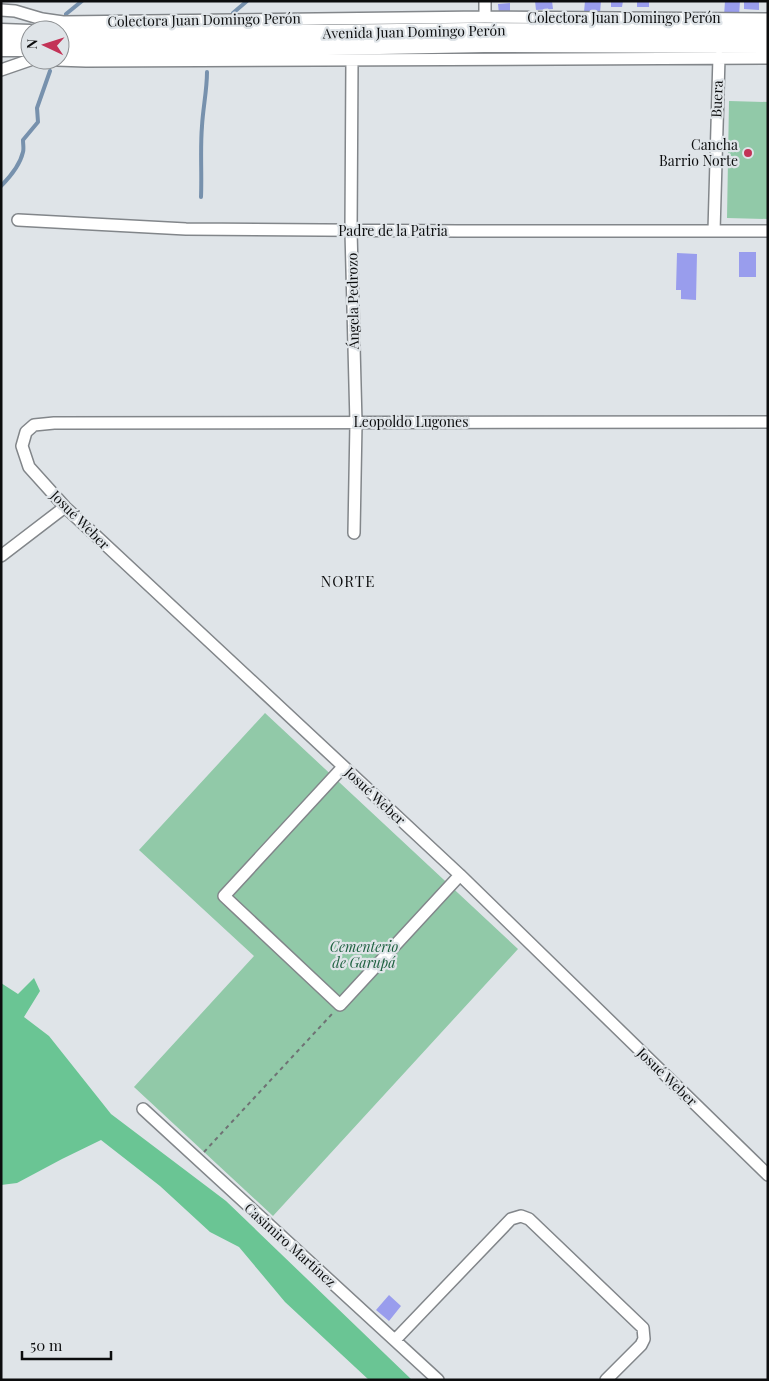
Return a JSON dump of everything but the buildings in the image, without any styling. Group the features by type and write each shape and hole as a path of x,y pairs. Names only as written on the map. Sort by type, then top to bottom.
{"main road":[{"path":"1,32 20,33"},
{"name":"Avenida Juan Domingo Perón","path":"70,34 167,32 768,32"},
{"name":"Avenida Juan Domingo Perón","path":"70,49 484,44 768,45"},
{"path":"1,48 20,48"}],"street":[{"path":"485,1 485,17"},
{"name":"Colectora Juan Domingo Perón","path":"1,10 15,11 42,19 64,22 485,17 768,19"},
{"name":"Buera","path":"714,231 719,57"},
{"path":"70,60 768,58"},
{"name":"Ángela Pedrozo","path":"352,60 351,230 356,422 354,533"},
{"path":"1,70 20,63"},
{"name":"Padre de la Patria","path":"18,220 186,229 768,231"},
{"name":"Leopoldo Lugones","path":"54,423 768,422"},
{"name":"Josué Weber","path":"54,423 34,425 26,432 22,446 29,467 64,507 460,875 768,1175"},
{"path":"1,556 64,507"},
{"path":"343,767 224,896 340,1004 460,875"},
{"name":"Casimiro Martínez","path":"143,1109 438,1380"},
{"path":"395,1340 511,1219 521,1216 530,1219 643,1328 644,1338 641,1345 606,1380"}],"path":[{"path":"197,1159 340,1004"}],"green space":[{"name":"Cancha Barrio Norte","path":"729,101 768,102 768,219 727,218"},
{"name":"Cementerio de Garupá","path":"265,713 518,949 273,1216 134,1087 254,956 139,850"},
{"path":"34,978 40,991 24,1017 49,1036 111,1114 226,1201 412,1380 369,1380 285,1302 239,1247 210,1232 160,1186 101,1140 17,1183 1,1185 1,983 18,994"}],"waterway":[{"path":"66,14 82,1"},
{"path":"233,13 247,1"},
{"path":"1,186 20,162 23,140 38,122 37,108 50,71"},
{"path":"201,197 201,135 207,72"}],"place":[{"name":"Cancha Barrio Norte","path":"748,153"}],"district":[{"name":"NORTE","path":"348,582"}]}
